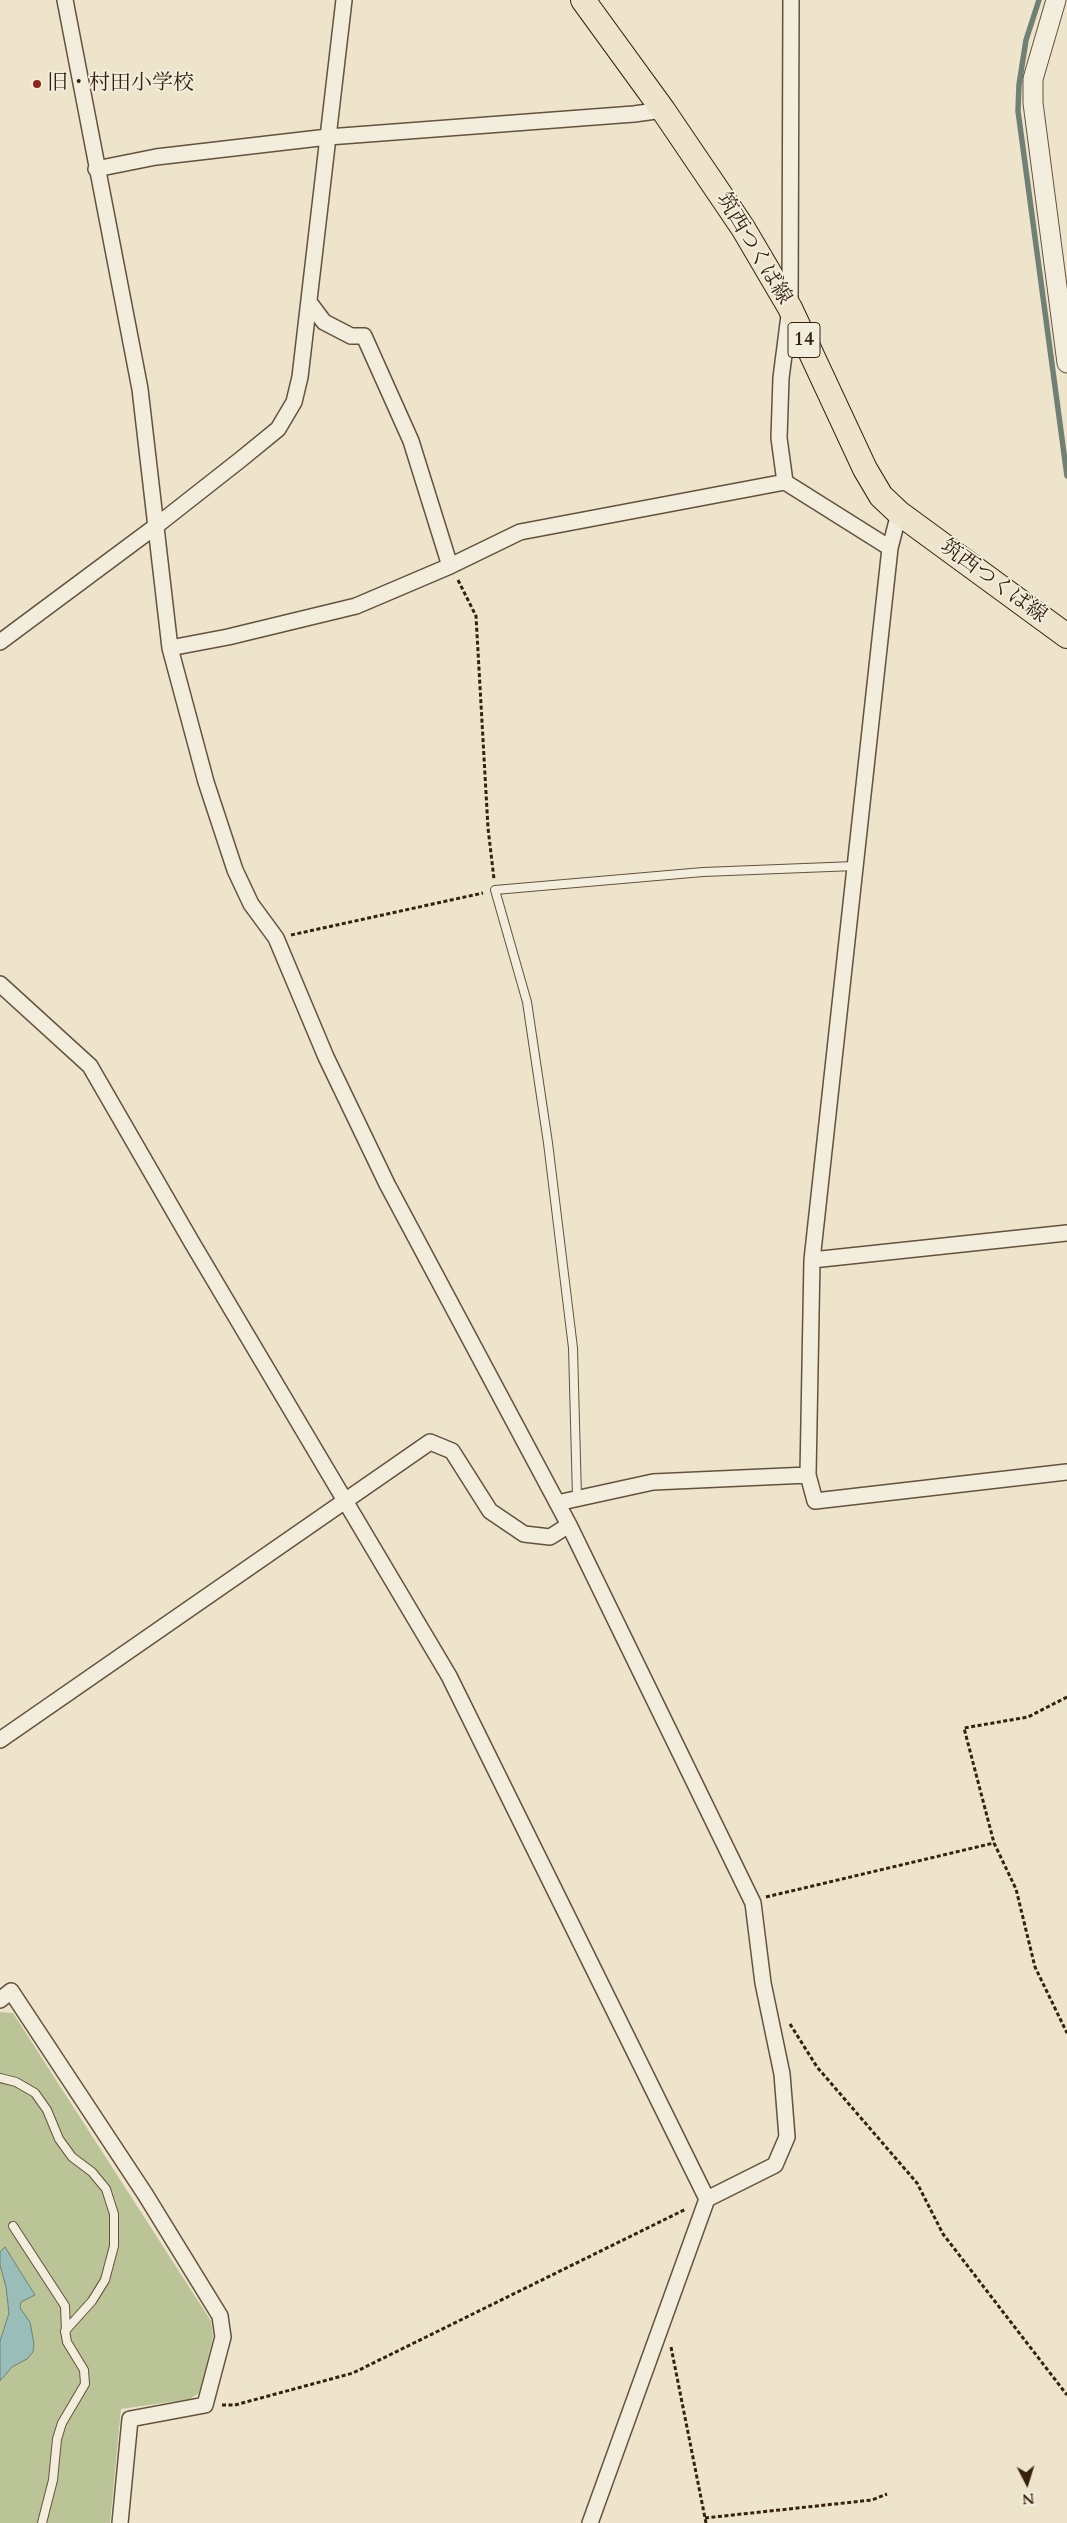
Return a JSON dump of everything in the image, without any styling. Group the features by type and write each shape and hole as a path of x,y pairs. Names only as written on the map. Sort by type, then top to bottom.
{"main road":[{"name":"筑西つくば線","path":"584,0 744,228 790,308 865,469 881,496 899,513 1067,636"}],"street":[{"path":"65,0 96,169 140,389 170,648 206,782 235,870 251,904 276,938 326,1057 387,1184 569,1525 753,1903 763,1983 782,2074 787,2137 776,2164 707,2199 590,2523"},
{"path":"0,642 156,526 278,429 294,402 300,378 344,0"},
{"path":"785,482 779,438 780,378 790,308 788,190 791,0"},
{"path":"1056,0 1033,79 1033,95 1067,363"},
{"path":"96,169 156,158 328,138 634,114 663,110"},
{"path":"309,302 324,322 352,336 364,336 411,441 450,566"},
{"path":"170,648 228,637 356,606 450,566 520,532 785,482 890,548"},
{"path":"899,513 890,548 812,1260 808,1475 816,1501 1067,1472"},
{"path":"0,984 90,1066 191,1241 346,1499 449,1676 707,2199"},
{"path":"812,1260 1067,1233"},
{"path":"0,1740 430,1442 452,1451 490,1511 524,1534 550,1537 569,1525"},
{"path":"557,1503 577,1497 653,1482 808,1475"},
{"path":"0,2000 11,1991 145,2194 220,2316 223,2337 204,2405 130,2419 120,2523"}],"lane":[{"path":"577,1497 573,1348 548,1144 527,1002 495,890 703,872 855,866"},
{"path":"0,2078 16,2082 35,2094 47,2110 58,2139 72,2157 92,2172 106,2189 114,2214 114,2246 105,2280 92,2301 66,2331"},
{"path":"13,2226 65,2306 67,2342 84,2370 85,2384 62,2423 57,2439 57,2460 42,2523"}],"path":[{"path":"276,938 495,890 488,828 476,616 450,566"},
{"path":"1067,1697 1028,1717 964,1728 994,1843 1016,1889 1035,1967 1067,2033"},
{"path":"753,1903 771,1895 994,1843"},
{"path":"785,2017 817,2067 918,2183 943,2234 1067,2395"},
{"path":"204,2405 235,2404 353,2373 707,2199"},
{"path":"665,2315 706,2523"},
{"path":"705,2518 872,2500 887,2494"}],"green space":[{"path":"0,2012 13,2013 211,2321 213,2337 199,2393 190,2399 121,2409 110,2523 0,2523"}],"water":[{"path":"5,2247 35,2295 21,2302 20,2308 30,2322 34,2344 33,2352 27,2359 12,2367 0,2381 0,2341 9,2313 6,2287 0,2265 0,2252"}],"waterway":[{"path":"1039,0 1026,40 1019,85 1018,111 1067,476"}],"place":[{"name":"旧・村田小学校","path":"37,84"}]}
